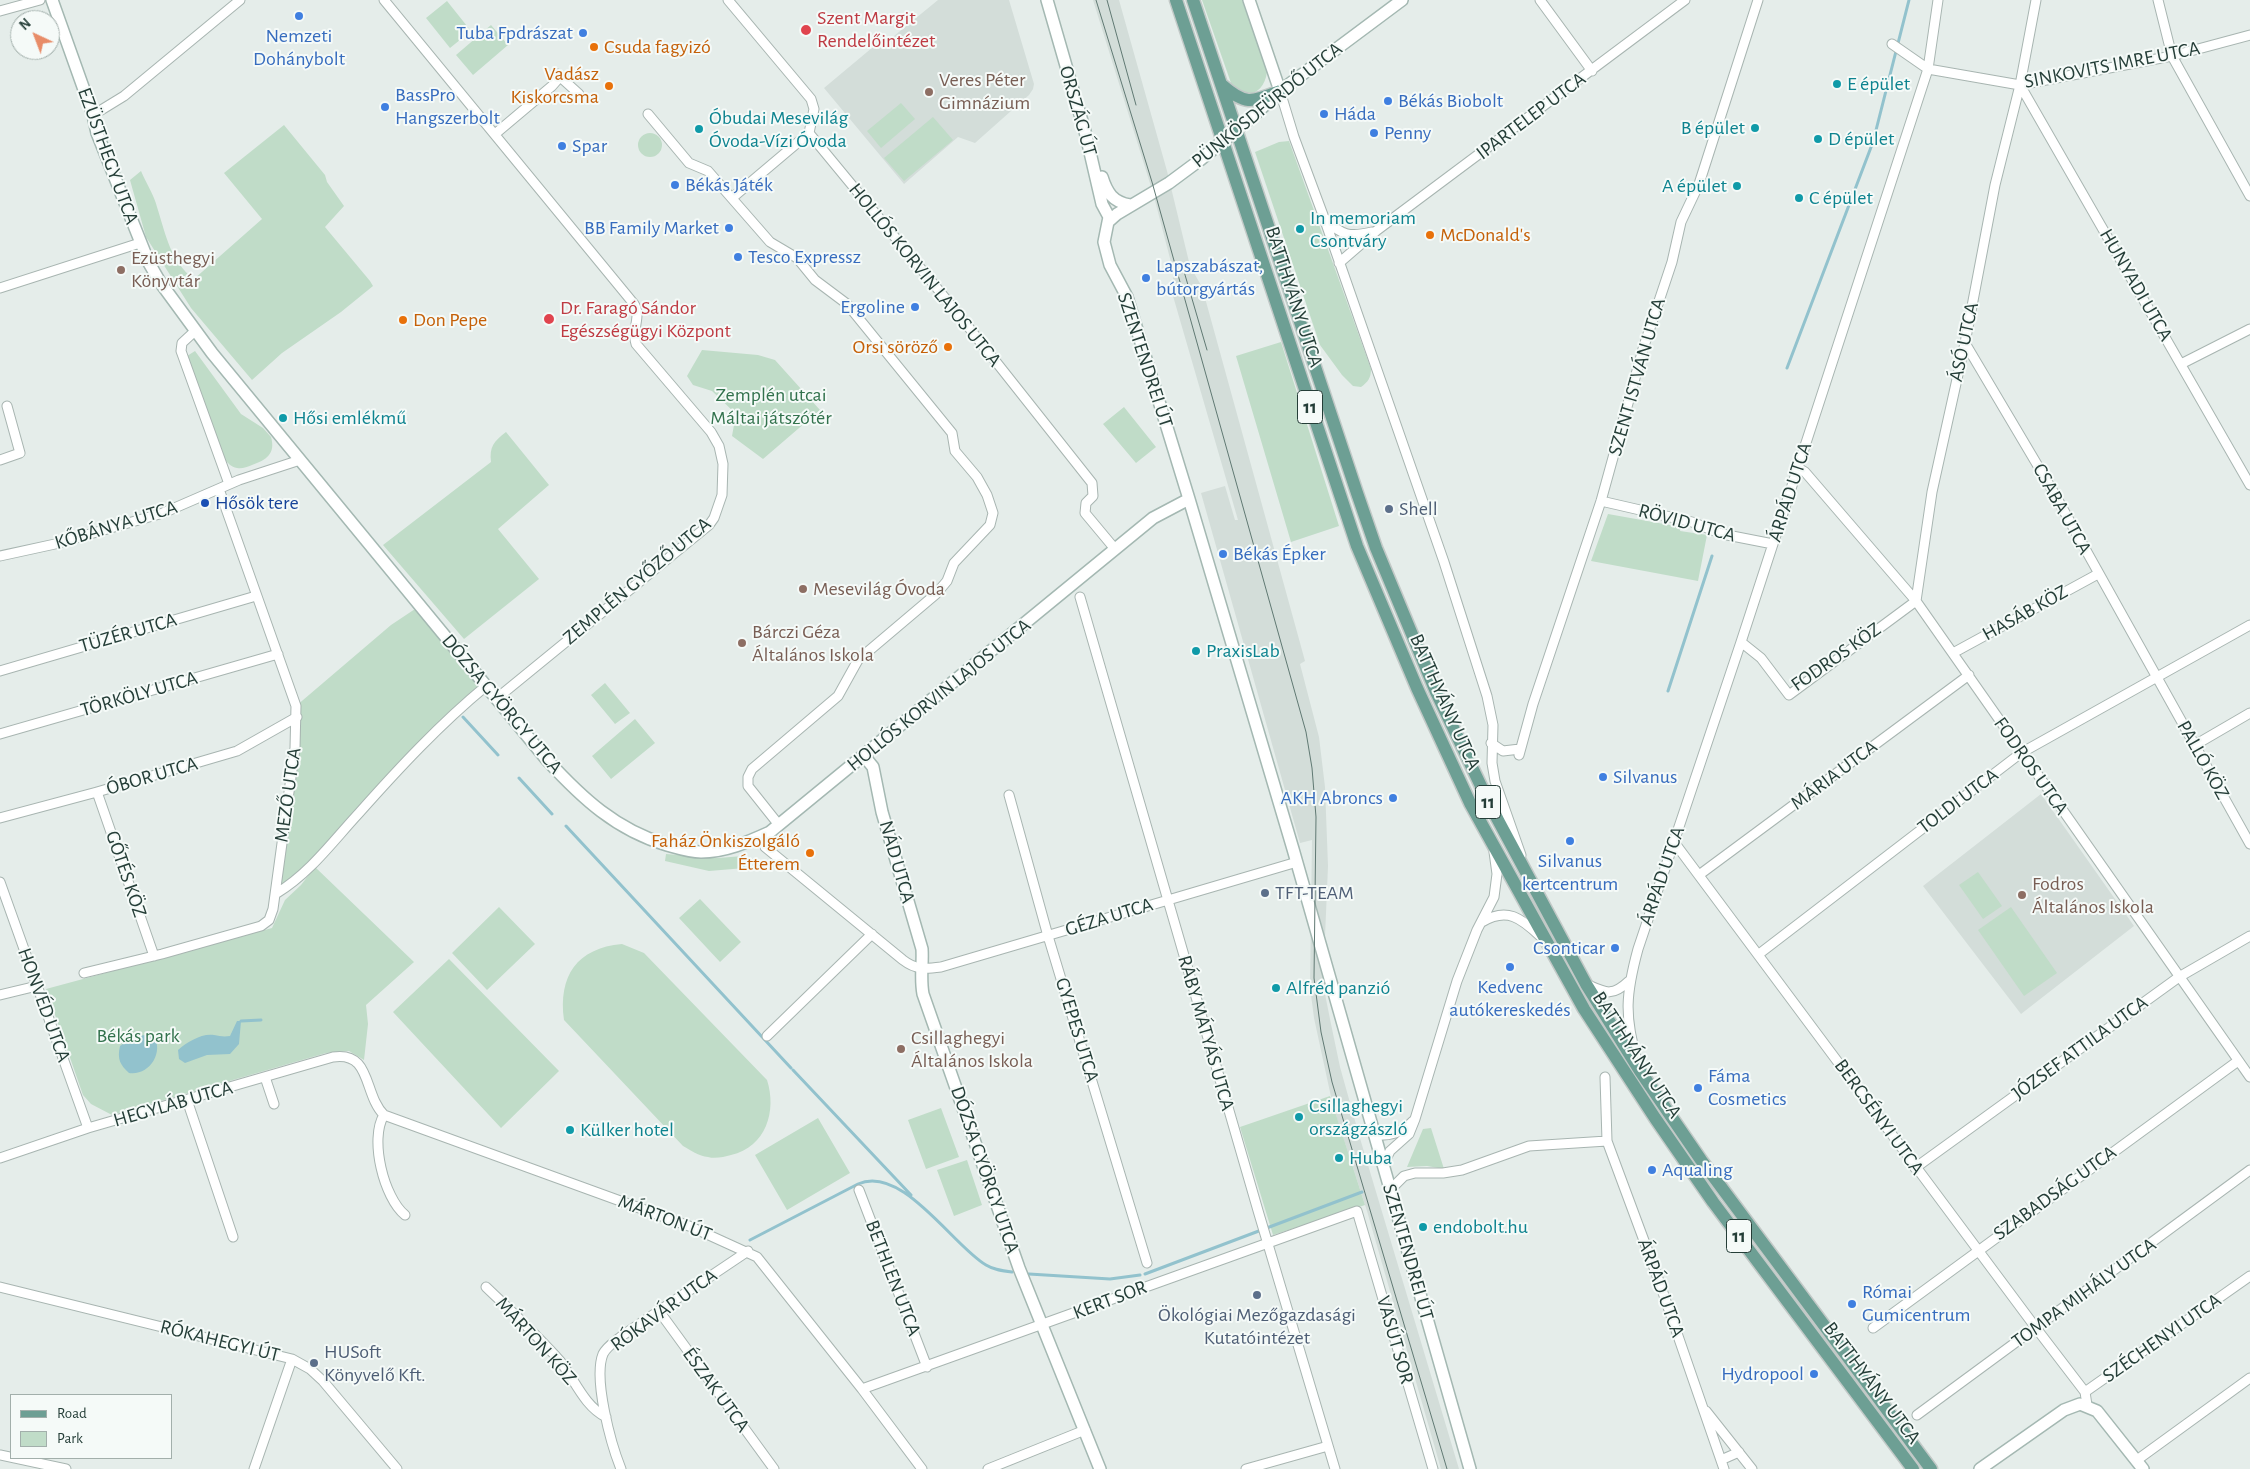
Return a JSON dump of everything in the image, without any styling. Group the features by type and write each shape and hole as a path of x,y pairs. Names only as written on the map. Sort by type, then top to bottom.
{"main road":[{"name":"BATTHYÁNY UTCA","path":"1176,0 1357,546 1452,766 1493,847 1584,1009 1655,1118 1714,1202 1913,1469"},
{"name":"BATTHYÁNY UTCA","path":"1192,0 1376,548 1408,626 1464,752 1586,984 1640,1071 1701,1160 1928,1465"},
{"path":"1222,85 1235,97 1244,101 1254,101 1280,91"}],"street":[{"path":"0,11 40,0"},
{"name":"EZÜSTHEGY UTCA","path":"52,0 93,115 97,133 140,243 160,282 195,331 300,460"},
{"path":"93,115 121,98 240,0"},
{"name":"ZEMPLÉN GYŐZŐ UTCA","path":"384,0 637,307 635,340 642,353 716,439 723,464 722,495 714,518 709,525 496,699"},
{"path":"728,0 811,99 814,108 809,133 732,198"},
{"name":"ORSZÁG ÚT","path":"1047,0 1090,151 1102,204 1108,216 1108,222"},
{"path":"1249,0 1280,91"},
{"name":"PÜNKÖSDFÜRDŐ UTCA","path":"1108,222 1130,205 1169,183 1224,141 1280,91 1402,0"},
{"path":"1540,0 1592,71"},
{"name":"IPARTELEP UTCA","path":"1339,262 1376,231 1685,0"},
{"name":"SZENT ISTVÁN UTCA","path":"1491,743 1502,751 1520,752 1533,704 1601,501 1643,349 1674,254 1681,222 1699,184 1758,0"},
{"name":"ÁRPÁD UTCA","path":"1640,1071 1630,1035 1626,1006 1629,981 1928,69 1938,0"},
{"name":"ÁSÓ UTCA","path":"1916,600 1932,492 1965,343 1995,185 2020,85 2036,0"},
{"path":"2158,0 2172,56 2250,196"},
{"name":"SINKOVITS IMRE UTCA","path":"1892,44 1928,69 2020,85 2172,56 2250,36"},
{"path":"494,134 552,86 558,78 557,74 579,94"},
{"name":"HUNYADI UTCA","path":"2020,85 2250,485"},
{"name":"BATTHYÁNY UTCA","path":"1280,91 1294,137 1444,562 1487,696 1493,725 1491,743 1495,781 1527,874"},
{"path":"648,114 689,163 708,171 770,242 797,258 815,280 847,304 952,433 955,451 983,485 993,514 990,525 954,563 947,581 936,594 858,660 838,696 752,769 748,777 748,786 779,825"},
{"name":"HOLLÓS KORVIN LAJOS UTCA","path":"809,133 955,310 1092,483 1093,496 1086,503 1085,513 1115,549"},
{"path":"1090,151 1110,195 1115,200 1130,205"},
{"name":"IPARTELEP UTCA","path":"1323,215 1334,228 1345,234 1356,236 1376,231"},
{"name":"SZENTENDREI ÚT","path":"1108,222 1104,242 1110,265 1127,297 1189,499 1297,862 1470,1469"},
{"path":"0,288 140,243"},
{"path":"2181,364 2250,329"},
{"path":"195,331 182,343 181,351 229,484 300,460"},
{"name":"CSABA UTCA","path":"1965,343 2054,493 2157,677"},
{"path":"0,460 20,453 7,406"},
{"name":"DÓZSA GYÖRGY UTCA","path":"300,460 496,699 566,780 605,816 626,829 664,844 700,852 762,842"},
{"name":"FODROS UTCA","path":"1798,468 1804,472 1916,600 2021,753 2250,1077"},
{"name":"KŐBÁNYA UTCA","path":"0,556 54,544 163,512 229,484"},
{"name":"MEZŐ UTCA","path":"84,973 154,956 261,926 269,920 277,892 297,717 296,706 219,489"},
{"name":"HOLLÓS KORVIN LAJOS UTCA","path":"762,842 779,825 1153,518 1189,499"},
{"name":"RÖVID UTCA","path":"1601,501 1692,522 1722,534 1773,544"},
{"name":"HASÁB KÖZ","path":"1953,653 2098,574"},
{"name":"TÜZÉR UTCA","path":"0,671 256,596"},
{"name":"RÁBY MÁTYÁS UTCA","path":"1080,597 1335,1469"},
{"name":"FODROS KÖZ","path":"1741,642 1761,658 1789,695 1916,600"},
{"name":"TOLDI UTCA","path":"1759,954 2021,753 2250,625"},
{"name":"TÖRKÖLY UTCA","path":"0,734 278,654"},
{"name":"MÁRIA UTCA","path":"1699,875 1969,675"},
{"name":"PALLÓ KÖZ","path":"2157,677 2250,844"},
{"path":"277,892 304,873 460,707 486,686"},
{"path":"2195,745 2250,713"},
{"name":"ÓBOR UTCA","path":"0,818 237,751 297,717"},
{"name":"NÁD UTCA","path":"864,756 873,767 882,812 922,949 921,969"},
{"name":"GŐTÉS KÖZ","path":"97,792 154,956"},
{"name":"GYEPES UTCA","path":"1009,795 1048,936 1147,1264"},
{"path":"762,842 912,966 921,969"},
{"name":"BERCSÉNYI UTCA","path":"1674,842 1759,954 1915,1168 2085,1392"},
{"path":"1383,1164 1390,1151 1409,1134 1474,937 1494,897 1497,874 1493,847"},
{"name":"GÉZA UTCA","path":"921,969 941,967 1297,862"},
{"name":"HONVÉD UTCA","path":"0,882 88,1128"},
{"path":"1482,923 1495,915 1504,914 1522,922 1545,940"},
{"path":"767,1036 872,934"},
{"name":"JÓZSEF ATTILA UTCA","path":"1915,1168 2179,976 2250,936"},
{"name":"DÓZSA GYÖRGY UTCA","path":"921,969 923,994 1020,1268 1041,1326 1100,1469"},
{"path":"1586,984 1610,993 1619,990 1629,981"},
{"path":"0,995 37,986"},
{"name":"HEGYLÁB UTCA","path":"0,1158 88,1128 333,1057 348,1056 360,1065 372,1097 384,1115"},
{"name":"SZABADSÁG UTCA","path":"1873,1328 2238,1060"},
{"path":"265,1077 274,1104"},
{"name":"ÁRPÁD UTCA","path":"1605,1077 1607,1141 1659,1281 1723,1464"},
{"path":"187,1100 233,1237"},
{"path":"384,1115 379,1124 378,1148 390,1195 398,1210 405,1215"},
{"name":"MÁRTON ÚT","path":"384,1115 689,1226 748,1251 757,1257 862,1389 922,1469"},
{"path":"1374,1135 1395,1134 1407,1128 1415,1119"},
{"path":"1390,1190 1404,1176 1414,1173 1443,1173 1462,1170 1529,1146 1607,1141"},
{"name":"TOMPA MIHÁLY UTCA","path":"1917,1415 2250,1170"},
{"name":"BETHLEN UTCA","path":"859,1190 927,1367"},
{"name":"KERT SOR","path":"862,1389 1041,1326 1265,1234 1357,1211"},
{"name":"VASÚT SOR","path":"1357,1211 1433,1469"},
{"name":"RÓKAVÁR UTCA","path":"621,1469 606,1417 601,1387 602,1356 611,1345 748,1251"},
{"name":"SZÉCHENYI UTCA","path":"2090,1406 2085,1392 2250,1276"},
{"name":"RÓKAHEGYI ÚT","path":"0,1287 292,1359 310,1368 323,1381 397,1469"},
{"name":"MÁRTON KÖZ","path":"486,1287 547,1347 569,1372 596,1412 606,1417"},
{"name":"ÉSZAK UTCA","path":"659,1311 774,1469"},
{"path":"254,1469 292,1359"},
{"path":"1980,1469 2072,1406 2090,1406 2140,1464 2250,1378"},
{"path":"1701,1405 1752,1469"},
{"path":"988,1469 1085,1430"},
{"path":"1246,1469 1328,1446"},
{"path":"1723,1464 1739,1452"},
{"path":"15,1459 66,1469"},
{"path":"1928,1465 1936,1469"}],"shaded area":[{"name":"Veres Péter Gimnázium","path":"938,0 1009,0 1034,84 1029,95 975,143 958,137 904,184 824,88 879,42 883,45"},
{"path":"1093,0 1119,0 1167,171 1190,266 1202,287 1305,661 1300,664 1319,737 1325,787 1328,866 1323,984 1340,1067 1359,1135 1459,1469 1441,1469 1367,1211 1333,1106 1314,1018 1310,987 1312,840 1300,843 1201,493 1225,486 1235,520 1238,520 1173,296 1173,270 1153,193"},
{"name":"Fodros Általános Iskola","path":"2041,794 2134,926 2021,1014 1923,886"}],"green space":[{"path":"1202,0 1242,0 1267,72 1263,85 1254,93 1245,96 1235,90 1231,83"},
{"path":"447,1 471,31 450,48 426,18"},
{"path":"491,25 508,45 473,75 456,55"},
{"path":"901,103 915,119 881,148 867,131"},
{"path":"933,117 953,140 904,181 884,158"},
{"path":"284,125 325,175 327,182 344,206 325,227 373,286 341,312 282,353 252,380 191,308 146,237 130,180 141,171 154,198 174,256 194,279 262,219 224,173"},
{"path":"650,133 658,137 662,145 658,153 650,157 642,153 638,145 642,137"},
{"path":"1289,141 1371,369 1369,379 1361,387 1353,386 1342,375 1320,345 1255,152 1279,142"},
{"path":"1281,342 1339,526 1291,542 1236,356"},
{"name":"Zemplén utcai Máltai játszótér","path":"702,350 758,355 775,360 820,410 763,459 732,436 736,414 712,391 693,385 687,376"},
{"path":"195,351 241,414 263,428 271,437 271,452 262,461 239,468 231,466 224,459 187,356"},
{"path":"1124,407 1156,447 1136,463 1103,424"},
{"path":"506,432 549,485 498,529 539,579 464,639 383,545 491,462 493,445"},
{"path":"1608,514 1681,527 1680,531 1707,535 1698,581 1591,561"},
{"path":"415,609 486,686 303,873 277,892 296,706 391,625"},
{"path":"605,683 630,713 615,724 591,695"},
{"path":"635,719 655,743 611,779 592,756"},
{"path":"666,854 718,858 743,856 745,868 709,871 665,861"},
{"name":"Békás park","path":"315,867 414,962 366,1005 368,1024 364,1060 349,1051 326,1053 112,1115 91,1104 83,1095 46,989 272,928 285,900 301,885"},
{"path":"1978,872 2002,906 1983,919 1959,885"},
{"path":"700,899 741,942 720,962 679,918"},
{"path":"499,907 535,944 487,990 452,953"},
{"path":"2011,907 2057,973 2024,996 1978,930"},
{"path":"622,944 644,953 767,1080 771,1104 766,1126 753,1144 743,1151 714,1158 695,1153 683,1146 564,1020 564,990 574,967 582,958 593,951"},
{"path":"449,959 559,1071 501,1128 393,1012"},
{"path":"1330,1096 1365,1205 1273,1235 1240,1127"},
{"path":"941,1108 959,1157 926,1169 908,1120"},
{"path":"818,1118 850,1173 787,1210 755,1155"},
{"path":"1431,1128 1444,1169 1427,1166 1407,1167 1423,1129"},
{"path":"967,1160 982,1205 954,1216 937,1170"}],"water":[{"path":"237,1021 241,1021 239,1044 230,1054 207,1055 185,1063 179,1059 178,1050 195,1039 205,1035 230,1036"},
{"path":"149,1034 154,1036 157,1043 156,1056 153,1062 143,1071 129,1073 120,1061 120,1046 131,1038"}],"waterway":[{"path":"1787,368 1873,142 1909,0"},
{"path":"1668,691 1712,556"},
{"path":"463,717 498,755"},
{"path":"519,778 552,814"},
{"path":"566,826 791,1068"},
{"path":"241,1021 261,1020"},
{"path":"793,1070 911,1195"},
{"path":"750,1240 858,1184 875,1181 892,1186 909,1196 986,1265 1002,1271 1012,1272"},
{"path":"1145,1274 1362,1192"},
{"path":"1029,1274 1110,1279 1140,1275"}],"tram line":[{"path":"1096,0 1152,182 1306,732 1312,768 1316,817 1314,978 1321,1032 1332,1082 1447,1469"},
{"path":"1107,0 1136,105"},
{"path":"1183,268 1207,350"}],"place":[{"name":"Nemzeti Dohánybolt","path":"299,16"},
{"name":"Szent Margit Rendelőintézet","path":"806,30"},
{"name":"Tuba Fpdrászat","path":"583,33"},
{"name":"Csuda fagyizó","path":"594,47"},
{"name":"E épület","path":"1837,84"},
{"name":"Vadász Kiskorcsma","path":"609,86"},
{"name":"Veres Péter Gimnázium","path":"929,92"},
{"name":"Békás Biobolt","path":"1388,101"},
{"name":"BassPro Hangszerbolt","path":"385,107"},
{"name":"Háda","path":"1324,114"},
{"name":"B épület","path":"1755,128"},
{"name":"Óbudai Mesevilág Óvoda-Vízi Óvoda","path":"699,129"},
{"name":"Penny","path":"1374,133"},
{"name":"D épület","path":"1818,139"},
{"name":"Spar","path":"562,146"},
{"name":"Békás Játék","path":"675,185"},
{"name":"A épület","path":"1737,186"},
{"name":"C épület","path":"1799,198"},
{"name":"BB Family Market","path":"729,228"},
{"name":"In memoriam Csontváry","path":"1300,229"},
{"name":"McDonald's","path":"1430,235"},
{"name":"Tesco Expressz","path":"738,257"},
{"name":"Ezüsthegyi Könyvtár","path":"121,270"},
{"name":"Lapszabászat, bútorgyártás","path":"1146,278"},
{"name":"Ergoline","path":"915,307"},
{"name":"Dr. Faragó Sándor Egészségügyi Központ","path":"549,319"},
{"name":"Don Pepe","path":"403,320"},
{"name":"Orsi söröző","path":"948,347"},
{"name":"Hősi emlékmű","path":"283,418"},
{"name":"Hősök tere","path":"205,503"},
{"name":"Shell","path":"1389,509"},
{"name":"Békás Épker","path":"1223,554"},
{"name":"Mesevilág Óvoda","path":"803,589"},
{"name":"Bárczi Géza Általános Iskola","path":"742,643"},
{"name":"PraxisLab","path":"1196,651"},
{"name":"Silvanus","path":"1603,777"},
{"name":"AKH Abroncs","path":"1393,798"},
{"name":"Silvanus kertcentrum","path":"1570,841"},
{"name":"Faház Önkiszolgáló Étterem","path":"810,853"},
{"name":"TFT-TEAM","path":"1265,893"},
{"name":"Fodros Általános Iskola","path":"2022,895"},
{"name":"Csonticar","path":"1615,948"},
{"name":"Kedvenc autókereskedés","path":"1510,967"},
{"name":"Alfréd panzió","path":"1276,988"},
{"name":"Csillaghegyi Általános Iskola","path":"901,1049"},
{"name":"Fáma Cosmetics","path":"1698,1088"},
{"name":"Csillaghegyi országzászló","path":"1299,1117"},
{"name":"Külker hotel","path":"570,1130"},
{"name":"Huba","path":"1339,1158"},
{"name":"Aqualing","path":"1652,1170"},
{"name":"endobolt.hu","path":"1423,1227"},
{"name":"Ökológiai Mezőgazdasági Kutatóintézet","path":"1257,1295"},
{"name":"Római Gumicentrum","path":"1852,1304"},
{"name":"HUSoft Könyvelő Kft.","path":"314,1363"},
{"name":"Hydropool","path":"1814,1374"}]}
